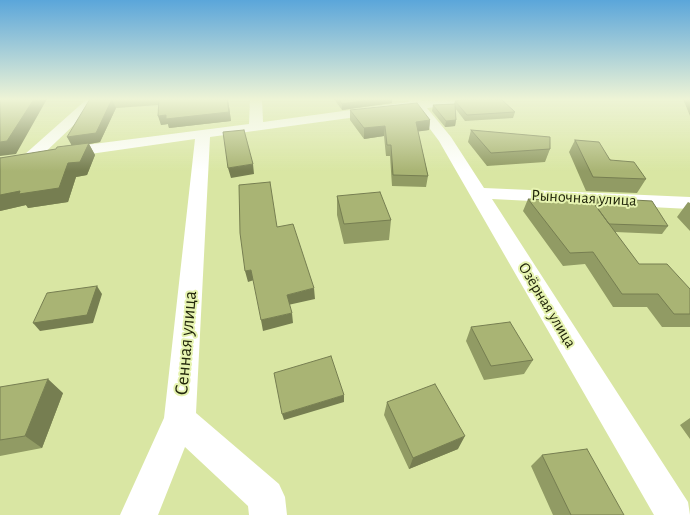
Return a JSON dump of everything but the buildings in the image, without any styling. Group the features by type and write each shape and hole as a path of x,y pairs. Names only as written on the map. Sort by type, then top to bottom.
{"street":[{"path":"30,158 69,123"},
{"path":"15,160 281,123"},
{"name":"Озёрная улица","path":"432,123 446,140 479,193 675,515"},
{"name":"Сенная улица","path":"139,515 180,420 203,134"},
{"name":"Рыночная улица","path":"479,193 690,203"},
{"path":"180,420 266,497 268,515"}]}
